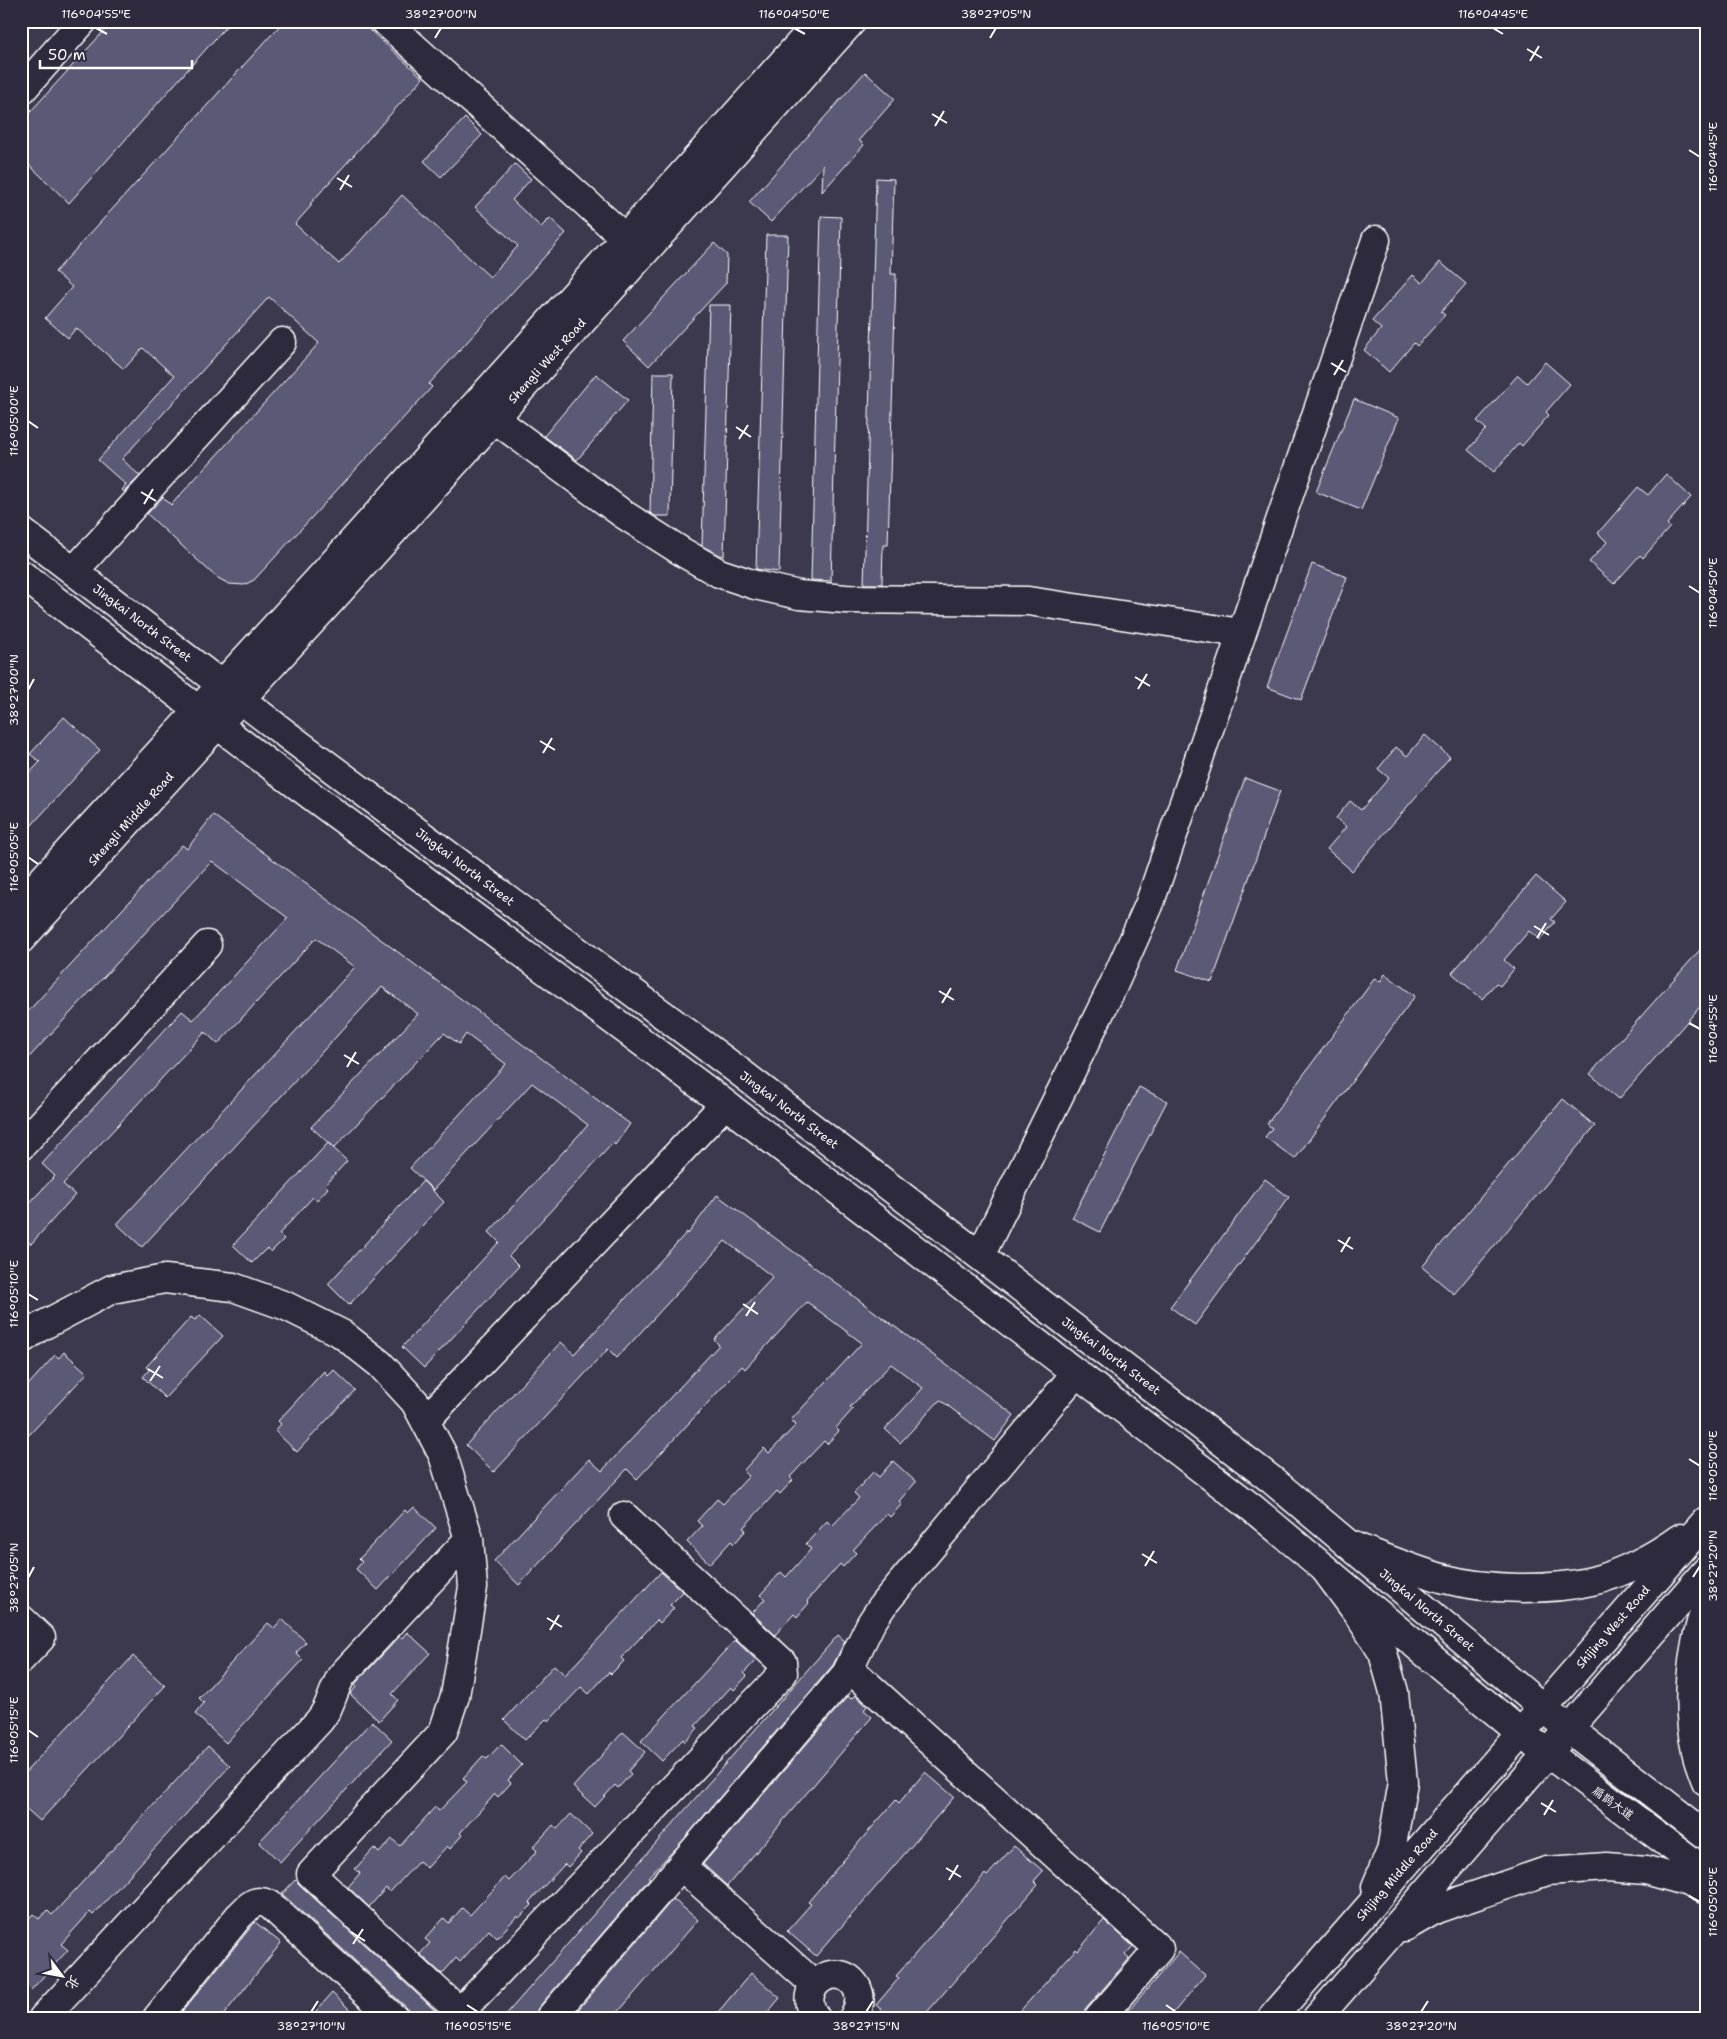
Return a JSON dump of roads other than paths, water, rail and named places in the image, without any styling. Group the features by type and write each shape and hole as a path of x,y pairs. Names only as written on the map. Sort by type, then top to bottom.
{"main road":[{"path":"21,91 83,21"},
{"path":"385,21 625,238"},
{"name":"Shengli West Road","path":"232,692 625,238 820,21"},
{"name":"Shengli West Road","path":"232,692 495,419 852,21"},
{"path":"980,1256 1113,986 1149,904 1376,240"},
{"path":"74,571 282,342"},
{"path":"495,419 623,514 684,553 719,572 754,585 799,595 846,599 1028,601 1241,633"},
{"name":"Jingkai North Street","path":"21,531 232,692 736,1069 1272,1480 1543,1708"},
{"path":"21,574 208,717 725,1104 1251,1507 1521,1733"},
{"name":"Shengli Middle Road","path":"21,903 232,692"},
{"name":"Shengli Middle Road","path":"21,939 208,717"},
{"path":"21,1146 207,945"},
{"path":"426,1421 725,1104"},
{"path":"21,1340 40,1327 112,1289 165,1279 233,1287 286,1306 342,1334 380,1364 415,1402 443,1455 469,1539 473,1587 455,1696 443,1732 311,1874 460,2012 783,1673 782,1662 624,1516"},
{"path":"550,2018 846,1674 871,1623 883,1605 1076,1373"},
{"path":"1348,1544 1445,1579 1484,1585 1526,1588 1562,1586 1592,1581 1627,1568 1666,1548 1706,1521"},
{"name":"Shijing West Road","path":"1521,1733 1706,1521"},
{"path":"43,2018 319,1721 330,1706 342,1675 469,1539"},
{"path":"1324,1568 1358,1614 1383,1653 1394,1692 1404,1782 1391,1851 1381,1878 1361,1916"},
{"path":"1318,2018 1706,1571"},
{"path":"1706,1606 1696,1635 1692,1661 1691,1703 1696,1751 1706,1780"},
{"path":"21,1619 41,1638 21,1659"},
{"path":"849,1668 1159,1949 1099,2018"},
{"path":"1543,1708 1706,1835"},
{"name":"扁鹊大道","path":"1521,1733 1706,1872"},
{"name":"Shijing Middle Road","path":"1272,2018 1521,1733"},
{"path":"680,1866 814,1984"},
{"path":"1388,1936 1436,1909 1547,1871 1607,1867 1646,1870 1685,1881 1706,1890"},
{"path":"157,2018 239,1916 254,1902 260,1900 268,1904 394,2018"},
{"path":"816,2018 811,2011 809,1994 814,1984 822,1978 833,1974 844,1976 853,1982 858,1991 860,2001 858,2011 853,2018"}]}
